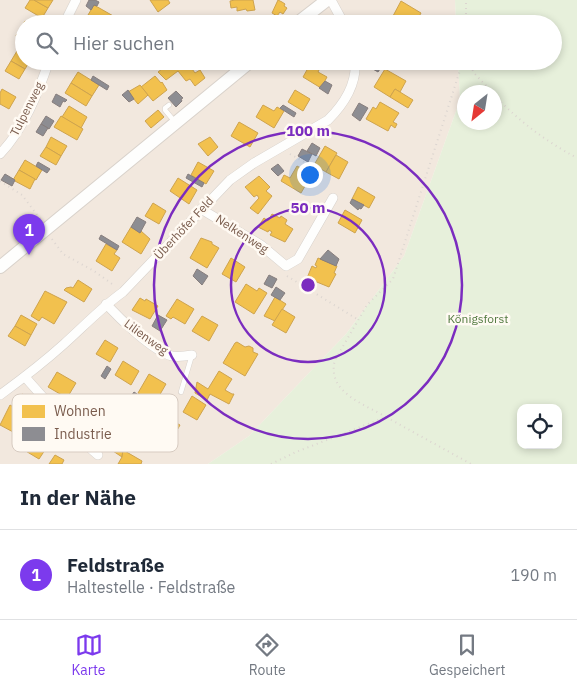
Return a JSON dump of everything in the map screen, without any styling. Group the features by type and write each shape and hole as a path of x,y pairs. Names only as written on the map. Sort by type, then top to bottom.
{"main road":[{"path":"307,15 326,0"},
{"path":"0,267 240,70"}],"street":[{"path":"68,15 76,0"},
{"path":"331,0 339,15"},
{"name":"Tulpenweg","path":"0,154 14,136 30,107 46,70"},
{"name":"Überhöfer Feld","path":"0,395 25,377 65,343 106,304 123,292 230,180 280,147 328,120 336,112 346,96 353,80 354,70"},
{"path":"286,266 298,258 333,198"},
{"name":"Nelkenweg","path":"201,209 261,245 286,266"},
{"name":"Lilienweg","path":"106,304 127,326 171,356 192,356"},
{"path":"25,377 40,394"},
{"path":"95,452 98,455"}],"lane":[{"path":"168,105 165,110 176,123"},
{"path":"181,392 192,356"}],"path":[{"path":"466,0 466,15"},
{"path":"460,70 393,279 366,305 335,360 333,367 336,383 342,392 471,464"},
{"path":"472,70 484,85"},
{"path":"502,103 516,118 577,158"},
{"path":"280,147 325,174"},
{"path":"0,181 22,194 42,220 46,230 62,254 94,272 123,292"},
{"path":"286,266 287,277 357,320"},
{"path":"271,464 386,416"}],"shaded area":[{"path":"0,0 455,0 456,15 15,15 15,70 458,70 457,108 404,256 346,334 249,436 208,464 0,464"}],"green space":[{"name":"Königsforst","path":"455,0 577,0 577,464 208,464 249,436 346,334 404,256 457,108 457,130 502,130 502,85 459,85 458,70 562,70 562,15 456,15"}],"building: Wohnen":[{"path":"30,0 34,0 48,8 44,15 37,15 25,8"},
{"path":"34,0 53,0 48,8"},
{"path":"150,0 168,0 170,3 158,12"},
{"path":"253,0 255,10 237,11 237,7 231,8 230,1"},
{"path":"278,0 285,4 284,6 287,8 283,14 280,12 278,15 272,13"},
{"path":"401,1 421,13 420,15 394,15"},
{"path":"94,5 112,15 88,15"},
{"path":"15,54 15,63 11,61"},
{"path":"11,61 15,63 15,70 24,70 19,79 5,71"},
{"path":"161,70 193,70 195,73 200,70 205,78 195,86 190,79 186,81 178,71 166,80 158,72"},
{"path":"307,70 319,70 318,72 327,77 321,88 303,77"},
{"path":"384,70 406,81 400,92 395,89 390,97 374,87"},
{"path":"78,72 99,85 92,96 71,83"},
{"path":"155,76 167,90 153,101 141,87"},
{"path":"71,83 92,96 86,106 65,93"},
{"path":"140,85 148,95 138,104 128,92"},
{"path":"2,89 16,97 9,109 0,104"},
{"path":"395,89 413,100 408,108 390,97"},
{"path":"295,90 310,99 303,111 288,102"},
{"path":"380,102 399,113 393,122 397,124 395,128 391,125 388,131 366,119 373,107 376,109"},
{"path":"263,105 274,111 277,107 284,111 274,128 256,117"},
{"path":"69,106 87,117 81,128 62,117"},
{"path":"158,110 164,117 151,128 145,121"},
{"path":"61,116 83,129 77,140 54,127"},
{"path":"239,122 258,133 250,147 231,136"},
{"path":"51,137 67,146 61,156 46,147"},
{"path":"210,137 218,147 208,156 198,144"},
{"path":"325,146 337,153 326,172 314,165"},
{"path":"46,147 61,156 56,165 40,156"},
{"path":"336,155 348,162 339,179 326,172"},
{"path":"25,160 42,170 36,180 19,170"},
{"path":"198,162 214,171 206,184 191,175"},
{"path":"297,166 312,174 301,193 281,181 284,175 290,178"},
{"path":"19,170 35,179 30,189 13,180"},
{"path":"259,176 270,187 266,191 272,196 258,214 250,208 259,198 257,195 254,197 245,187"},
{"path":"178,178 197,190 189,204 170,191"},
{"path":"358,187 375,197 369,208 352,199"},
{"path":"153,203 166,211 159,224 145,216"},
{"path":"345,210 362,220 355,233 338,223"},
{"path":"272,214 287,220 285,224 293,229 285,242 270,235 272,232 269,230 268,232 258,227 264,218 268,221"},
{"path":"131,227 140,233 141,231 150,239 141,254 122,242"},
{"path":"201,238 212,242 212,244 219,248 207,268 190,258"},
{"path":"106,244 117,250 114,254 120,258 112,271 96,261"},
{"path":"231,258 245,267 236,282 222,274"},
{"path":"318,258 337,266 334,273 336,274 329,287 307,278 312,266 316,268 317,266 315,265"},
{"path":"78,280 92,289 84,302 64,290 66,288 73,288"},
{"path":"246,284 257,291 259,288 267,293 254,314 235,302"},
{"path":"45,291 67,302 54,324 42,317 39,321 31,316"},
{"path":"275,297 286,304 275,321 264,316"},
{"path":"140,298 145,301 146,299 158,306 150,319 132,310"},
{"path":"177,299 194,309 185,324 173,317 171,319 166,316"},
{"path":"282,309 295,317 286,333 272,325"},
{"path":"21,315 37,324 31,335 15,326"},
{"path":"202,316 218,325 209,341 192,331"},
{"path":"15,326 31,335 25,346 8,336"},
{"path":"105,340 118,348 110,362 96,354"},
{"path":"237,342 245,347 253,348 253,352 258,354 245,376 223,363"},
{"path":"123,361 139,371 131,385 115,375"},
{"path":"219,371 232,379 225,390 234,394 229,404 210,394 207,400 195,393 197,382 208,389"},
{"path":"57,372 76,383 69,394 60,394 48,387"},
{"path":"149,374 166,384 160,394 138,393"},
{"path":"192,396 206,405 197,420 183,412"},
{"path":"10,405 12,406 12,431 0,425"},
{"path":"27,452 44,452 39,459"},
{"path":"114,452 123,452 122,457"},
{"path":"123,452 126,452 142,461 141,464 118,464"},
{"path":"55,455 64,460 62,464 49,464"}],"building: Industrie":[{"path":"89,0 99,2 91,10 86,6"},
{"path":"93,76 109,86 107,90 91,80"},
{"path":"325,81 332,85 328,94 319,88"},
{"path":"128,90 134,99 129,102 122,95"},
{"path":"176,91 183,98 176,107 168,98"},
{"path":"56,94 67,100 63,101 60,107 52,102"},
{"path":"359,103 368,108 360,121 352,115"},
{"path":"283,105 296,113 294,117 280,108"},
{"path":"46,116 54,121 49,129 41,124"},
{"path":"41,124 48,128 43,136 36,132"},
{"path":"312,143 320,148 316,156 307,151"},
{"path":"302,149 312,154 308,162 298,156"},
{"path":"38,162 50,169 47,173 36,166"},
{"path":"278,164 284,171 278,176 271,169"},
{"path":"5,174 15,180 12,186 1,180"},
{"path":"188,174 204,183 202,187 186,178"},
{"path":"352,199 364,205 361,209 359,208 358,210 350,203"},
{"path":"137,217 146,222 140,233 131,227"},
{"path":"101,235 119,246 117,250 99,239"},
{"path":"328,250 339,259 336,266 320,259"},
{"path":"197,269 208,276 202,285 193,276"},
{"path":"269,275 277,279 272,288 264,284"},
{"path":"276,287 285,293 280,300 271,295"},
{"path":"158,315 167,320 160,331 152,326"},
{"path":"107,366 111,369 105,379 101,376"}],"place":[{"name":"Feldstraße","path":"29,255"}]}
